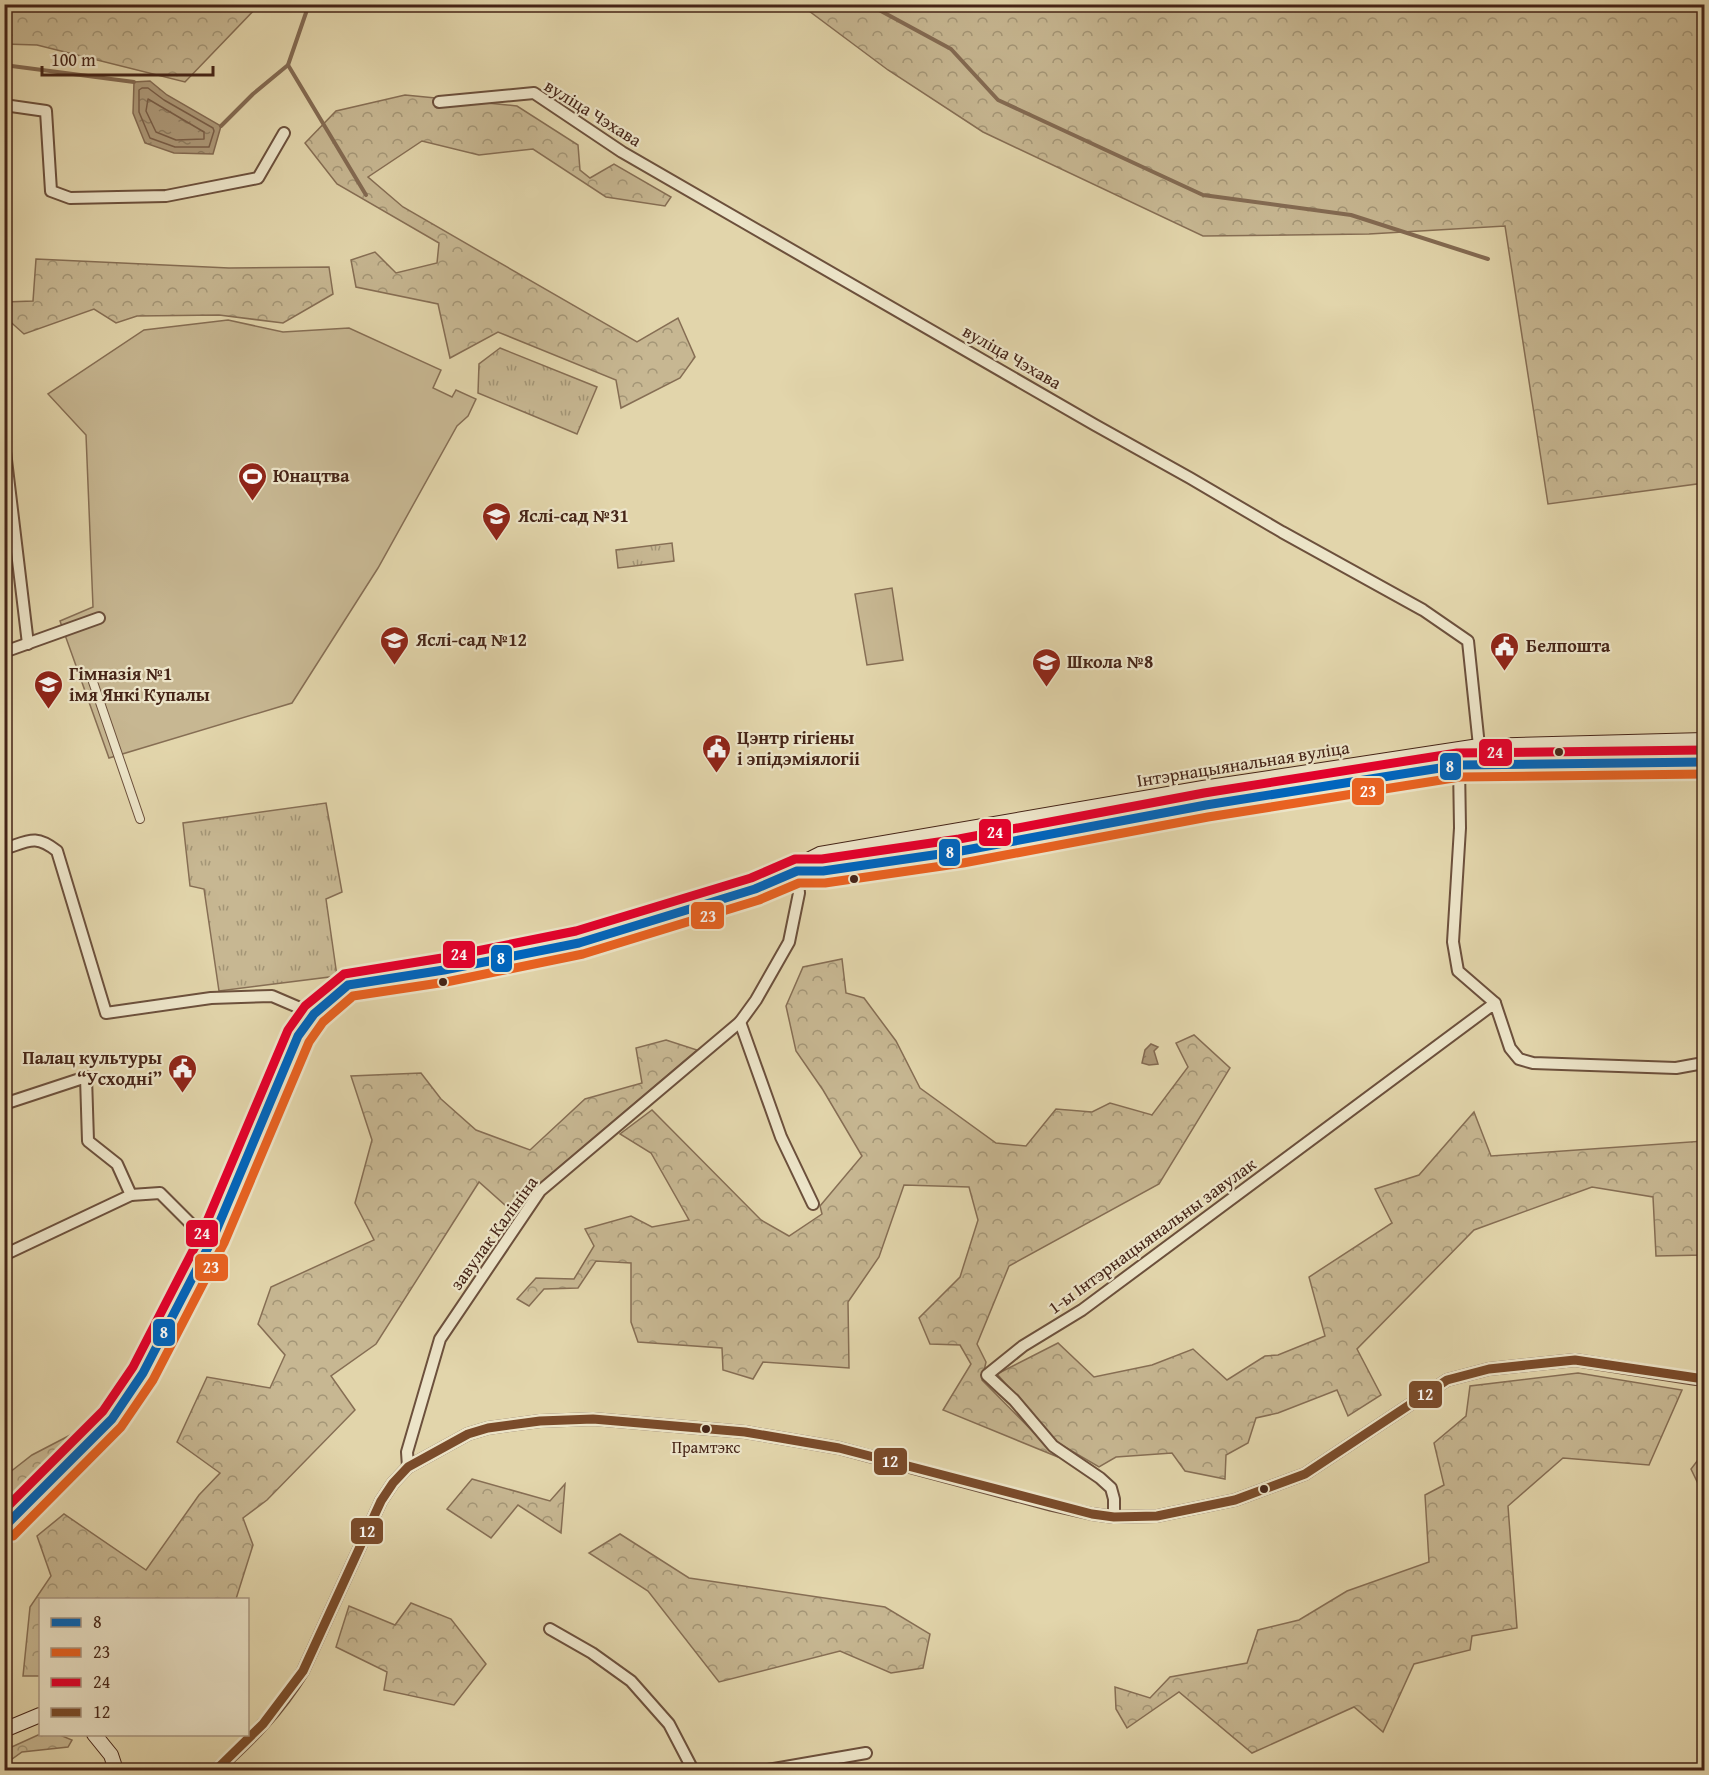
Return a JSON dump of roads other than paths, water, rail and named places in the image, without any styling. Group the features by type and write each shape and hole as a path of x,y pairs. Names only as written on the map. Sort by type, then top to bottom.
{"main road":[{"name":"Інтэрнацыянальная вуліца","path":"4,1528 112,1419 129,1396 213,1238 298,1036 314,1014 348,985 444,970 579,943 755,889 797,871 819,854 1210,787 1479,746 1704,740"},
{"name":"Інтэрнацыянальная вуліца","path":"797,871 823,871 961,850 1206,805 1459,765 1704,762"},
{"path":"4,1730 39,1715"},
{"path":"96,1736 111,1755 116,1770"}],"street":[{"name":"вуліца Чэхава","path":"439,102 534,93 622,152 1282,532 1423,610 1468,641 1479,746"},
{"path":"4,105 46,111 51,191 70,198 166,195 258,178 284,133"},
{"path":"4,443 28,644"},
{"path":"4,652 99,618"},
{"path":"92,680 140,819"},
{"path":"1459,765 1460,828 1453,942 1458,971 1495,1003 1510,1048 1519,1059 1533,1063 1676,1068 1698,1064"},
{"path":"4,849 34,839 46,842 57,851 106,1013 211,998 272,996 314,1014"},
{"name":"завулак Калініна","path":"408,1467 407,1452 440,1339 540,1191 740,1022 756,1000 789,942 799,893 797,871"},
{"name":"1-ы Інтэрнацыянальны завулак","path":"1114,1517 1114,1499 1111,1488 1053,1446 1014,1400 987,1375 1023,1346 1082,1310 1495,1003"},
{"path":"740,1022 781,1137 813,1204"},
{"path":"4,1104 86,1077 88,1141 117,1164 131,1195"},
{"path":"4,1256 131,1195 160,1193 200,1233 213,1238"},
{"path":"216,1770 262,1727 303,1671 381,1501 393,1483 408,1467 468,1434 488,1428 540,1421 593,1419 746,1432 839,1448 1052,1505 1114,1517 1156,1516 1235,1500 1305,1474 1447,1380 1489,1369 1575,1360 1704,1379"},
{"path":"550,1629 592,1653 631,1681 669,1724 693,1770"},
{"path":"768,1770 866,1753"}],"water":[{"path":"150,81 167,95 221,126 213,154 174,153 145,143 133,113 134,82"},
{"path":"1151,1044 1158,1047 1154,1051 1158,1064 1142,1063 1145,1050"}],"waterway":[{"path":"221,126 253,94 288,65 309,4"},
{"path":"868,4 951,49 998,100 1203,195 1351,215 1488,259"},
{"path":"4,65 134,82"},
{"path":"288,65 366,195"}],"place":[{"name":"Юнацтва","path":"252,502"},
{"name":"Яслі-сад №31","path":"497,542"},
{"name":"Яслі-сад №12","path":"395,666"},
{"name":"Белпошта","path":"1505,672"},
{"name":"Школа №8","path":"1046,688"},
{"name":"Гімназія №1 імя Янкі Купалы","path":"48,710"},
{"name":"Цэнтр гігіены і эпідэміялогіі","path":"716,774"},
{"name":"Палац культуры “Усходні”","path":"183,1094"},
{"name":"Прамтэкс","path":"706,1429"}]}
